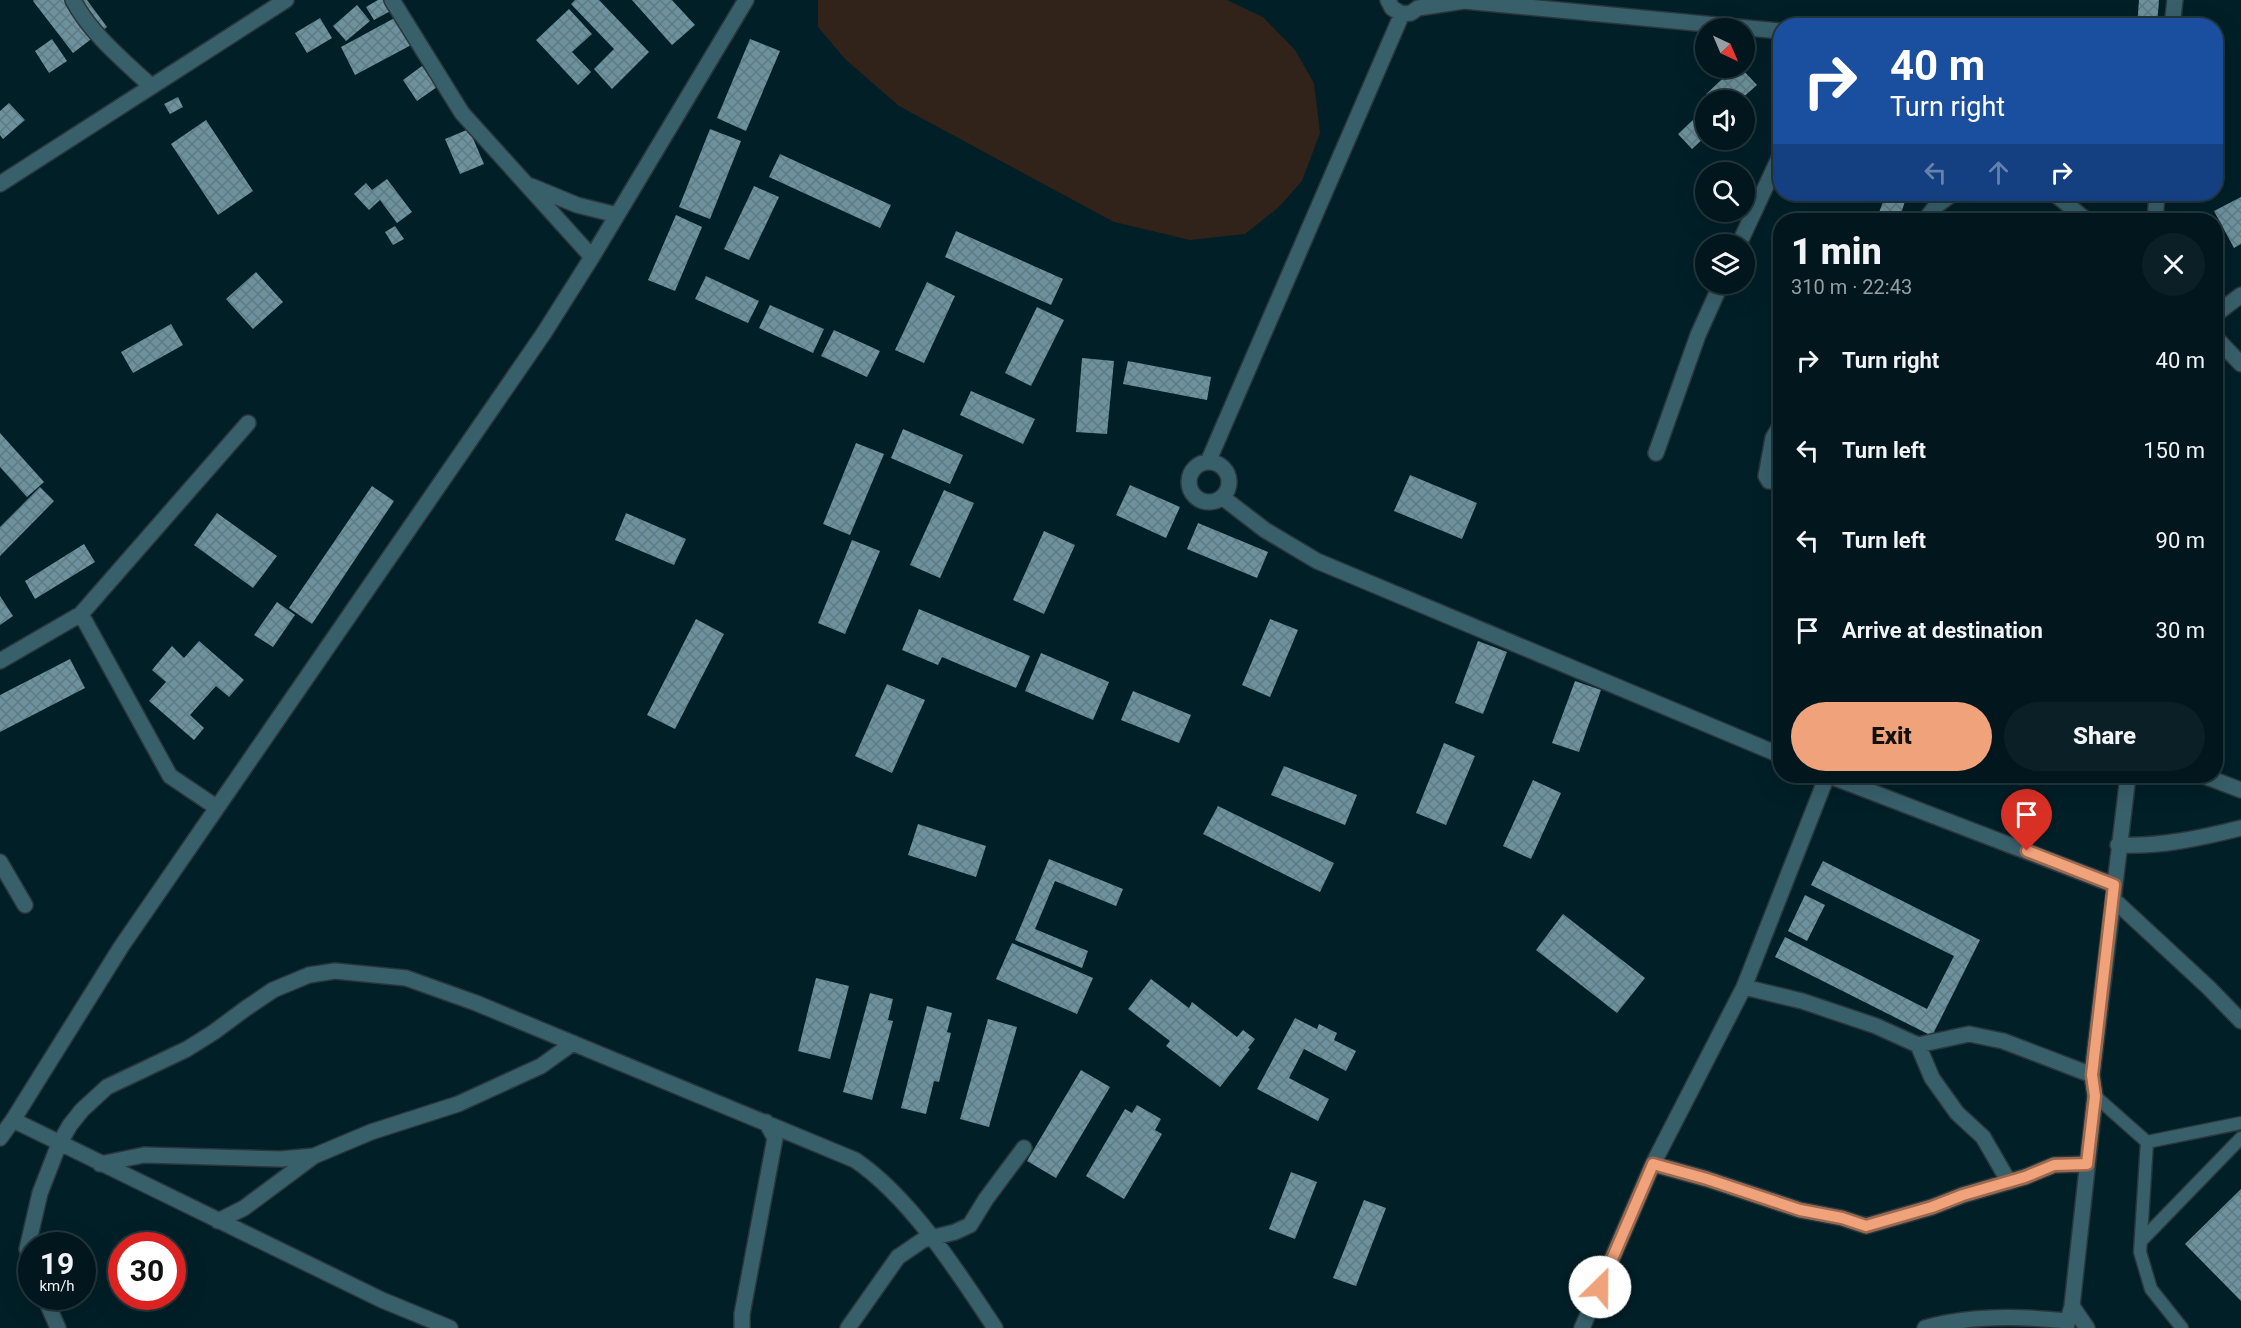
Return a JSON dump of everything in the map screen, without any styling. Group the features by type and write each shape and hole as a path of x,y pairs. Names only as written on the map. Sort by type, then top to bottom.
{"street":[{"path":"73,0 79,13 104,42 151,86"},
{"path":"0,184 286,0"},
{"path":"392,0 462,113 592,257"},
{"path":"0,1138 121,947 544,333 746,0"},
{"path":"1388,0 1392,8 1402,14 1411,13 1421,4 1463,1 1773,30"},
{"path":"2173,18 2175,0"},
{"path":"1208,462 1218,464 1225,471 1228,480 1227,489 1222,497 1206,502 1192,494 1189,486 1190,477 1193,470 1208,462 1402,14"},
{"path":"1744,234 1773,171"},
{"path":"525,184 577,205 617,215"},
{"path":"1930,213 1943,201"},
{"path":"2063,201 2078,213"},
{"path":"1656,453 1698,335 1716,294"},
{"path":"2223,309 2241,295"},
{"path":"2223,345 2241,364"},
{"path":"0,661 81,614 248,423"},
{"path":"1773,438 1766,476 1769,481 1773,481"},
{"path":"1222,497 1265,530 1317,561 1773,752"},
{"path":"81,614 170,776 216,807"},
{"path":"1582,1328 1653,1164 1744,987 1826,783"},
{"path":"1846,783 2114,892 2241,1021"},
{"path":"2068,1318 2095,1096 2092,1075 2127,783"},
{"path":"2222,783 2241,790"},
{"path":"2118,845 2139,846 2241,828"},
{"path":"0,862 25,905"},
{"path":"31,1232 40,1192 59,1144 82,1110 107,1087 187,1049 273,990 309,975 334,971 406,978 476,1003 855,1160 875,1173 903,1203 964,1281 995,1328"},
{"path":"1744,987 1813,1005 1876,1026 1918,1045 1969,1034 2003,1041 2092,1075"},
{"path":"218,1221 244,1208 314,1156 371,1132 458,1104 541,1066 573,1043"},
{"path":"1918,1045 1932,1078 1957,1113 1983,1137 2009,1182"},
{"path":"13,1120 382,1300 450,1328"},
{"path":"742,1328 744,1304 774,1138 766,1122"},
{"path":"848,1328 898,1257 922,1240 955,1232 970,1225 986,1199 1024,1148"},
{"path":"100,1164 144,1155 281,1159 314,1156"},
{"path":"1653,1164 1707,1179 1800,1210 1842,1218 1866,1226 1932,1207 2054,1165 2087,1164"},
{"path":"50,1310 58,1328"},
{"path":"1925,1328 2003,1317 2068,1318 2087,1328"}],"lane":[{"path":"2095,1096 2147,1142"},
{"path":"2147,1142 2241,1123"},
{"path":"2141,1241 2241,1138"},
{"path":"2147,1142 2140,1252 2151,1289 2182,1328"}],"shaded area":[{"path":"818,0 1227,0 1263,17 1295,50 1314,83 1320,133 1302,181 1279,207 1245,234 1190,240 1114,222 899,106 845,59 818,27"}],"building":[{"path":"34,0 87,0 107,27 73,53"},
{"path":"378,0 392,0 396,8 374,20 366,7"},
{"path":"575,0 599,0 649,52 612,89 594,69 614,49 571,4"},
{"path":"632,0 672,0 695,25 672,45"},
{"path":"2139,0 2159,0 2158,18 2138,18"},
{"path":"357,5 370,21 346,41 333,26"},
{"path":"569,9 592,34 572,52 591,72 578,85 536,40"},
{"path":"400,15 415,43 355,75 341,47"},
{"path":"320,18 332,38 307,53 295,33"},
{"path":"52,39 67,61 49,73 35,51"},
{"path":"750,39 780,51 746,131 717,118"},
{"path":"422,66 437,87 417,101 403,80"},
{"path":"1723,78 1750,78 1757,85 1751,90 1710,90"},
{"path":"178,97 183,107 170,114 164,104"},
{"path":"9,103 25,120 3,139 0,135 0,111"},
{"path":"1695,118 1695,146 1692,149 1678,134"},
{"path":"206,120 253,191 218,215 171,144"},
{"path":"469,129 484,164 460,174 445,139"},
{"path":"710,129 741,141 710,219 679,207"},
{"path":"780,154 891,205 880,228 769,177"},
{"path":"387,179 412,212 397,223 380,200 369,210 354,194 366,183 372,190"},
{"path":"754,186 779,197 749,260 724,249"},
{"path":"2241,197 2241,244 2234,248 2223,228 2223,213 2214,211"},
{"path":"1883,201 1905,201 1901,213 1879,213"},
{"path":"676,215 702,227 675,291 648,280"},
{"path":"395,226 404,239 393,245 385,232"},
{"path":"956,231 1063,279 1051,305 945,257"},
{"path":"256,272 283,302 253,329 226,299"},
{"path":"706,276 759,301 748,323 695,299"},
{"path":"927,282 955,296 924,363 895,350"},
{"path":"770,305 824,329 813,353 759,328"},
{"path":"1037,307 1064,320 1031,386 1005,373"},
{"path":"171,324 183,345 133,373 121,352"},
{"path":"834,330 880,351 867,377 821,356"},
{"path":"1082,358 1114,361 1107,434 1076,432"},
{"path":"1128,361 1211,377 1207,400 1123,384"},
{"path":"971,391 1035,419 1023,444 960,415"},
{"path":"903,429 963,455 950,484 891,458"},
{"path":"0,433 44,482 27,497 0,467"},
{"path":"856,443 884,454 850,535 823,524"},
{"path":"1410,475 1477,503 1462,539 1394,511"},
{"path":"1130,485 1180,507 1166,538 1116,515"},
{"path":"372,486 394,501 312,624 289,608"},
{"path":"40,487 54,501 0,556 0,527"},
{"path":"944,490 974,503 940,578 910,565"},
{"path":"217,513 277,556 253,588 194,545"},
{"path":"626,513 686,539 674,565 615,540"},
{"path":"1198,523 1268,552 1257,578 1187,549"},
{"path":"1044,531 1075,545 1044,614 1013,600"},
{"path":"852,540 880,551 845,634 818,623"},
{"path":"84,544 95,562 35,599 25,581"},
{"path":"0,596 13,616 0,625"},
{"path":"277,602 295,615 273,647 254,635"},
{"path":"919,609 1030,656 1016,688 942,657 938,665 902,650"},
{"path":"696,619 724,634 675,729 647,715"},
{"path":"1270,619 1298,630 1270,697 1242,685"},
{"path":"199,641 244,680 229,697 216,686 190,715 204,728 194,740 149,701 166,682 152,670 172,646 184,658"},
{"path":"1478,641 1507,652 1483,714 1455,703"},
{"path":"1041,653 1109,682 1093,720 1025,691"},
{"path":"70,659 85,688 0,732 0,695"},
{"path":"1575,681 1601,690 1579,752 1552,743"},
{"path":"887,684 925,700 892,773 855,756"},
{"path":"1133,691 1191,715 1179,743 1121,720"},
{"path":"1444,743 1475,756 1446,825 1416,813"},
{"path":"1284,766 1357,795 1345,825 1271,795"},
{"path":"1533,780 1561,793 1531,859 1503,846"},
{"path":"1218,806 1334,863 1320,892 1203,834"},
{"path":"918,824 986,846 976,877 908,855"},
{"path":"1049,859 1123,889 1116,906 1055,881 1035,929 1088,951 1082,968 1015,940"},
{"path":"1823,861 1980,940 1932,1036 1775,957 1785,937 1927,1009 1954,956 1811,885"},
{"path":"1805,895 1825,905 1807,941 1788,931"},
{"path":"1563,914 1645,978 1617,1013 1536,950"},
{"path":"1012,943 1093,978 1077,1014 996,979"},
{"path":"816,978 849,986 830,1059 798,1051"},
{"path":"1151,979 1189,1008 1192,1002 1237,1037 1243,1030 1255,1039 1248,1048 1250,1049 1220,1087 1166,1046 1170,1041 1128,1009"},
{"path":"870,993 893,999 888,1020 893,1021 872,1100 843,1092"},
{"path":"927,1006 952,1013 947,1032 951,1033 939,1082 934,1081 926,1114 901,1108"},
{"path":"1295,1018 1317,1029 1319,1024 1337,1033 1334,1040 1356,1051 1346,1071 1304,1049 1289,1078 1329,1099 1318,1121 1257,1089"},
{"path":"988,1019 1017,1027 989,1127 960,1119"},
{"path":"1081,1070 1110,1087 1056,1178 1027,1161"},
{"path":"1137,1105 1161,1119 1155,1130 1162,1134 1124,1199 1086,1176 1125,1109 1132,1113"},
{"path":"1291,1172 1317,1182 1295,1239 1269,1229"},
{"path":"2241,1189 2241,1301 2185,1244"},
{"path":"1364,1200 1386,1208 1356,1286 1333,1278"}],"route":[{"path":"1600,1287 1653,1164 1707,1179 1800,1210 1842,1218 1866,1226 2025,1177 2054,1165 2087,1164 2095,1096 2092,1075 2114,885 2027,851"}]}
